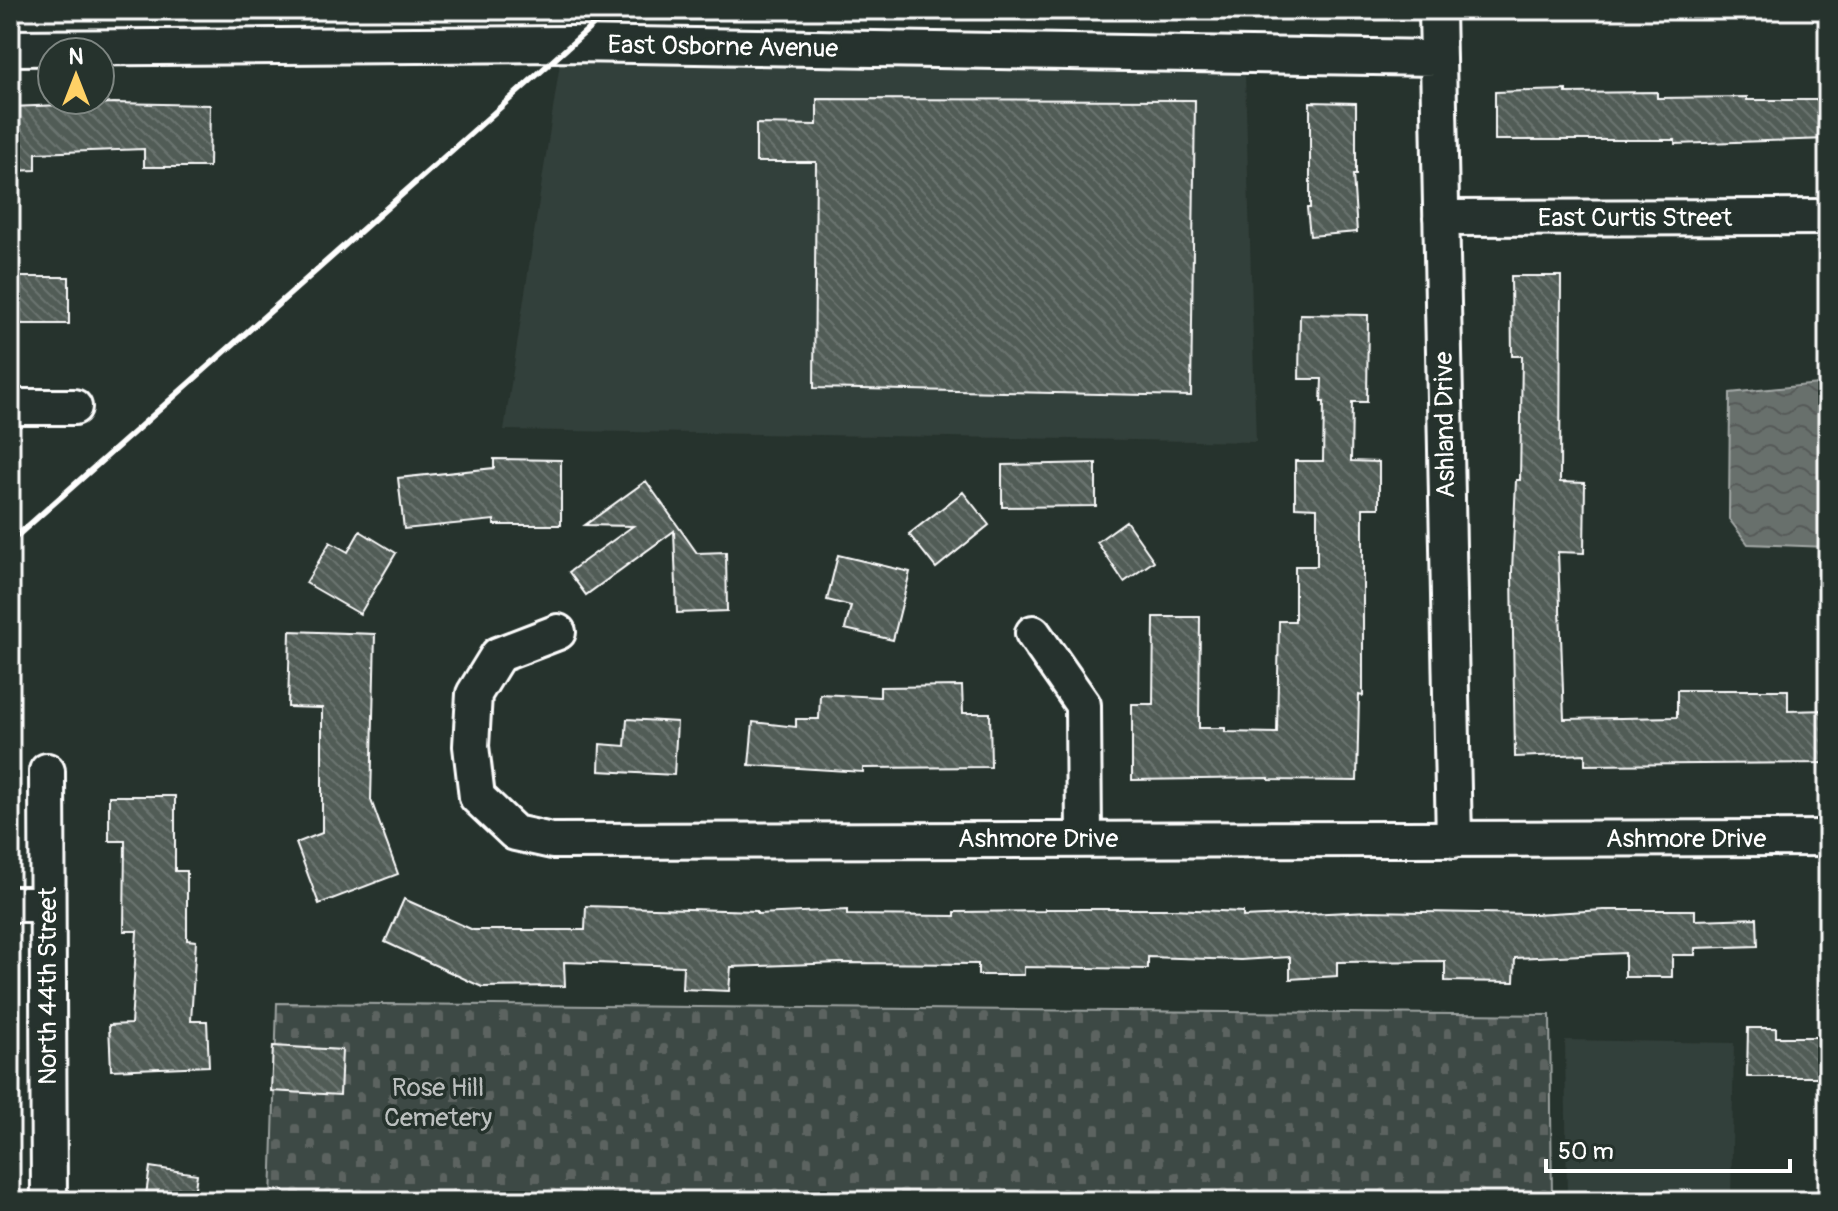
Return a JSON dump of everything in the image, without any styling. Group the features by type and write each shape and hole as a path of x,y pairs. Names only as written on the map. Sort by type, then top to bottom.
{"street":[{"name":"Ashland Drive","path":"1437,10 1454,840"},
{"name":"East Osborne Avenue","path":"10,48 571,44 1436,58"},
{"name":"East Curtis Street","path":"1441,218 1828,217"},
{"path":"10,407 74,407"},
{"name":"Ashmore Drive","path":"558,632 498,655 474,694 471,746 477,797 515,833 552,841 1828,838"},
{"path":"1033,633 1083,705 1084,839"},
{"name":"North 44th Street","path":"47,771 49,1201"},
{"path":"10,904 47,904"}],"shaded area":[{"path":"560,63 1245,74 1256,442 504,430"},
{"path":"1565,1040 1734,1043 1731,1201 1567,1201"}],"green space":[{"name":"Rose Hill Cemetery","path":"277,1003 1550,1015 1552,1201 271,1201"}],"water":[{"path":"1828,383 1828,547 1748,544 1729,519 1730,393"}],"building":[{"path":"1566,90 1566,93 1657,92 1657,98 1828,100 1828,139 1675,144 1675,140 1495,140 1495,92"},
{"path":"817,99 1195,100 1191,396 814,388 816,162 756,162 756,124 817,125"},
{"path":"1310,102 1356,103 1356,175 1353,175 1357,232 1310,236 1307,208 1310,208"},
{"path":"116,103 210,105 209,167 144,167 144,149 36,153 36,170 10,171 10,107 36,106 36,116 116,116"},
{"path":"1511,276 1561,276 1560,482 1585,483 1584,553 1558,552 1564,719 1677,717 1677,690 1788,690 1788,711 1828,710 1828,763 1585,765 1585,754 1515,757 1512,572 1516,480 1520,480 1522,356 1512,356"},
{"path":"10,277 69,277 69,324 10,324"},
{"path":"1300,314 1368,315 1367,402 1352,402 1351,461 1379,462 1379,508 1363,508 1363,696 1359,695 1357,781 1269,778 1132,780 1132,704 1153,704 1154,617 1200,617 1199,728 1277,733 1279,621 1295,621 1295,566 1317,566 1317,508 1295,507 1295,461 1323,461 1322,379 1299,379"},
{"path":"494,459 561,460 561,525 494,525 494,520 404,529 398,478 494,468"},
{"path":"1096,463 1096,506 1002,507 1002,465"},
{"path":"646,481 697,553 726,552 727,611 677,613 674,531 586,595 569,572 633,526 585,525"},
{"path":"963,492 989,525 936,568 909,534"},
{"path":"1126,521 1154,561 1124,582 1097,542"},
{"path":"360,531 396,553 360,614 306,583 330,542 348,552"},
{"path":"838,555 910,572 893,640 845,629 851,606 827,600"},
{"path":"290,631 375,634 371,800 398,874 319,904 296,843 322,833 322,708 288,707"},
{"path":"962,686 963,713 990,713 991,767 863,768 863,772 749,765 753,722 796,727 796,719 819,719 820,694 880,697 880,687"},
{"path":"627,719 677,722 674,775 599,771 600,744 625,746"},
{"path":"109,796 175,796 175,871 187,871 187,940 196,941 191,1021 207,1021 209,1066 111,1070 109,1025 131,1024 137,931 124,931 125,841 109,841"},
{"path":"404,899 473,930 585,930 586,906 757,911 757,914 847,910 847,915 955,916 955,912 1045,909 1172,909 1243,912 1243,917 1369,911 1534,914 1695,910 1695,920 1757,918 1758,946 1695,948 1695,955 1672,955 1672,977 1625,977 1625,953 1515,958 1514,982 1445,981 1445,961 1337,962 1337,976 1290,979 1290,957 1241,960 1148,957 1148,969 1024,967 1024,975 978,975 978,964 840,963 731,967 729,991 682,989 683,966 564,962 565,986 482,987 385,942"},
{"path":"1748,1028 1776,1028 1776,1037 1828,1037 1828,1077 1747,1077"},
{"path":"273,1046 342,1050 340,1095 271,1091"},
{"path":"150,1167 197,1174 193,1201 146,1195"}],"railway":[{"path":"10,542 610,10"}]}
